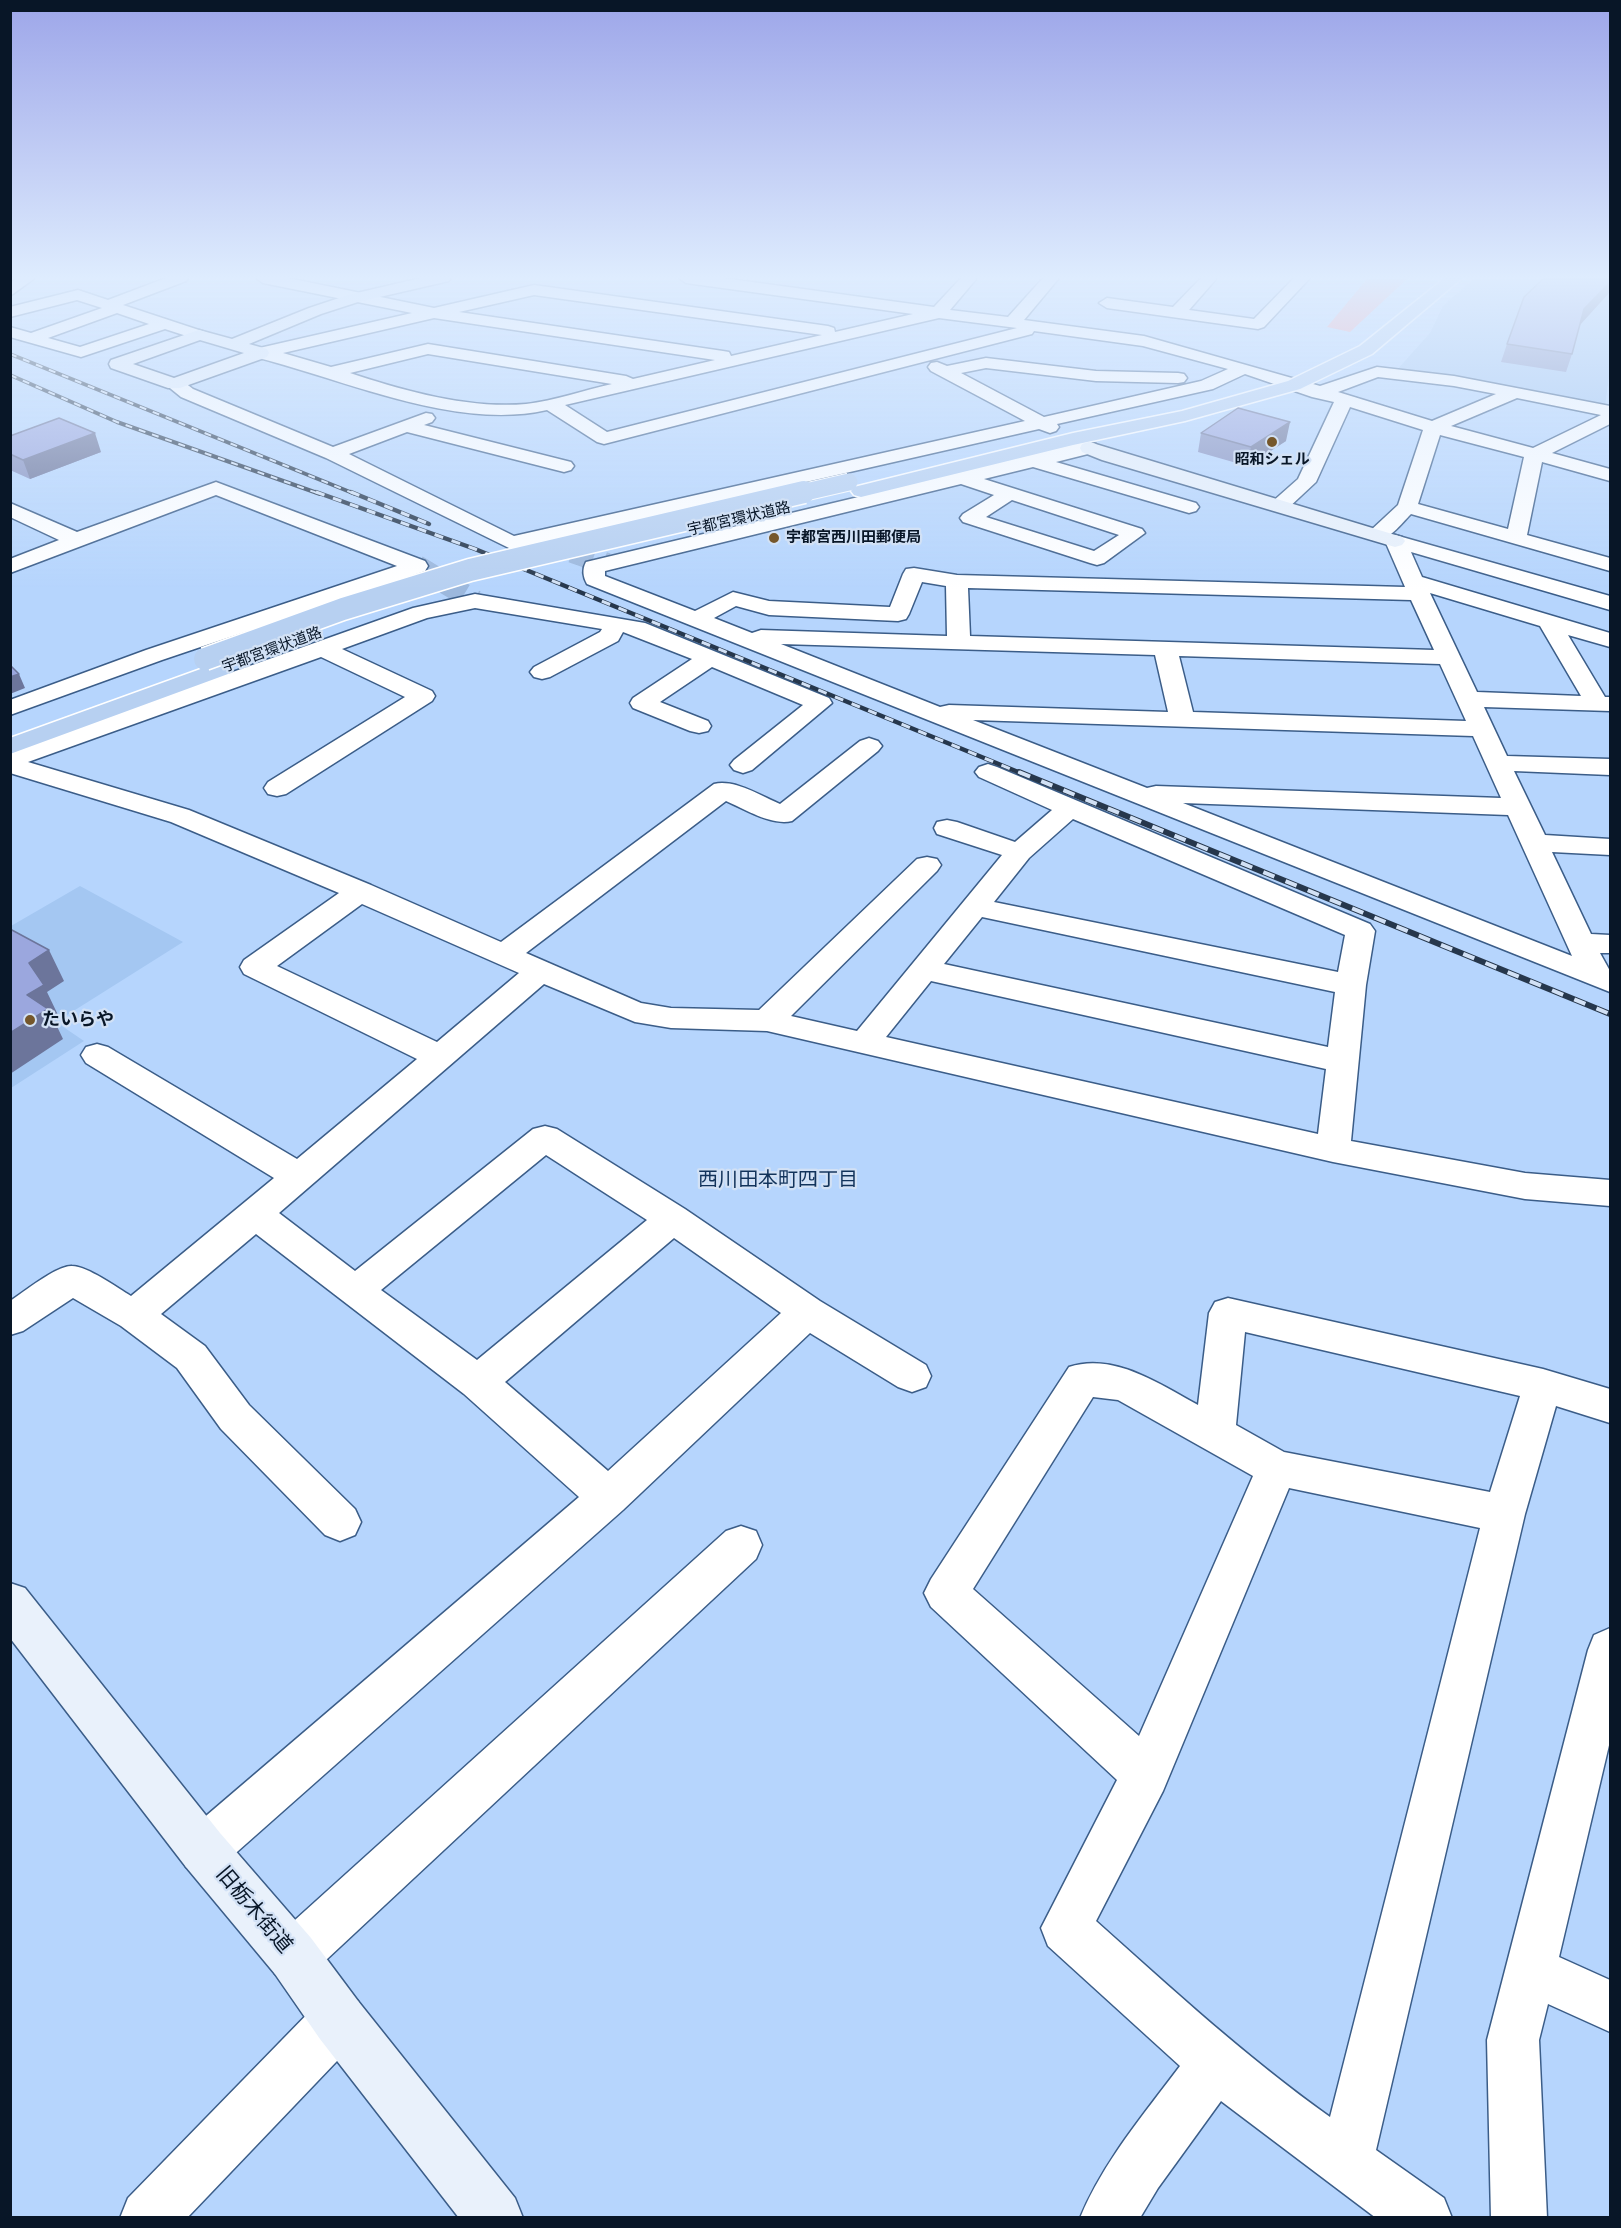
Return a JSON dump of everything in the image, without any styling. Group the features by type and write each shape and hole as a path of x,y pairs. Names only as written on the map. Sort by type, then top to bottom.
{"highway":[{"name":"宇都宮環状道路","path":"1075,440 1262,382"},
{"name":"宇都宮環状道路","path":"10,730 422,596 855,486 1185,416 1300,382"},
{"name":"宇都宮環状道路","path":"10,747 212,664"}],"street":[{"path":"168,382 187,393 333,454 512,543 1213,382"},
{"path":"174,384 180,382"},
{"path":"361,382 401,395 496,409 527,409 552,405 643,382"},
{"path":"633,382 639,383"},
{"path":"552,405 604,438 823,382"},
{"path":"964,382 1108,456 1609,601"},
{"path":"1285,382 1433,427 1611,475"},
{"path":"1318,393 1349,382"},
{"path":"1459,382 1611,411"},
{"path":"736,389 755,399"},
{"path":"1386,538 1407,507 1433,427 1515,393"},
{"path":"1279,506 1306,482 1344,400"},
{"path":"333,454 451,409 457,404"},
{"path":"1534,455 1611,417"},
{"path":"405,426 564,466"},
{"path":"1075,440 1034,461 594,567 595,579 1603,979"},
{"path":"1516,538 1534,455"},
{"path":"1034,461 1189,507"},
{"path":"962,479 1010,493 1136,533 1097,559 970,518 1010,493"},
{"path":"10,567 216,488 417,566 154,655 10,708"},
{"path":"1407,507 1611,564"},
{"path":"10,509 76,540"},
{"path":"1386,538 1417,588 1580,943 1603,979"},
{"path":"696,619 733,599 769,608 898,614 914,574 957,581 1417,588 1611,640"},
{"path":"957,581 958,642"},
{"path":"10,763 421,613 475,601 637,628 820,703 743,765"},
{"path":"1549,622 1604,703"},
{"path":"542,672 610,636 615,624"},
{"path":"741,636 1449,657"},
{"path":"277,788 423,696 321,648"},
{"path":"1165,648 1182,719"},
{"path":"699,726 642,703 708,659"},
{"path":"1468,699 1604,703"},
{"path":"926,711 1482,729"},
{"path":"505,954 723,790 783,815 869,746"},
{"path":"10,763 180,816 361,891 635,1012 671,1018 767,1021 1333,1150 1525,1186 1611,1193"},
{"path":"1497,763 1611,767"},
{"path":"988,772 1360,931 1351,985 1333,1150"},
{"path":"1134,793 1518,807"},
{"path":"864,1042 976,907 1018,852 1070,808"},
{"path":"947,828 1018,852"},
{"path":"1534,843 1611,847"},
{"path":"767,1021 927,865"},
{"path":"361,891 255,967 440,1057"},
{"path":"976,907 1351,985"},
{"path":"1580,943 1611,944"},
{"path":"134,1315 542,970"},
{"path":"924,970 1342,1061"},
{"path":"97,1055 298,1176"},
{"path":"355,1292 545,1138 673,1219 807,1312 912,1376"},
{"path":"255,1214 355,1292 478,1382 608,1497"},
{"path":"478,1382 673,1219"},
{"path":"10,1320 72,1280 134,1315 191,1357 235,1417 340,1522"},
{"path":"203,1850 608,1497 807,1312"},
{"path":"1215,1434 1228,1313 1543,1385 1611,1406"},
{"path":"1146,1774 946,1593 1083,1378 1125,1385 1277,1468 1504,1514"},
{"path":"1346,2162 1504,1514 1543,1385"},
{"path":"1277,1468 1146,1774 1066,1928 1216,2063 1266,2104 1424,2217"},
{"path":"293,1956 741,1545"},
{"name":"旧栃木街道","path":"10,1603 203,1850 293,1956 339,2020 495,2217"},
{"path":"1520,2217 1517,2205 1512,2040 1603,1715 1611,1650"},
{"path":"1530,1970 1611,2006"},
{"path":"148,2217 339,2020"},
{"path":"1108,2217 1138,2168 1216,2063"}],"shaded area":[{"path":"1455,382 1608,382 1605,407"},
{"path":"80,886 183,942 56,1022 84,1041 11,1088 11,926"}],"building":[{"path":"1238,408 1290,422 1251,447 1201,433"},
{"path":"59,418 95,433 23,460 10,454 10,436"},
{"path":"10,665 19,674 10,677"},
{"path":"10,929 49,950 29,963 44,985 27,995 48,1009 10,1033"}],"tunnel":[{"path":"541,541 607,564"},
{"path":"417,566 475,601"}],"railway":[{"path":"26,382 117,422 320,494"},
{"path":"79,382 355,494"},
{"path":"316,492 475,549 1023,774"},
{"path":"351,492 429,524"},
{"path":"1019,772 1610,1014"}],"place":[{"name":"昭和シェル","path":"1272,442"},
{"name":"宇都宮西川田郵便局","path":"774,538"},
{"name":"たいらや","path":"30,1020"}],"district":[{"name":"西川田本町四丁目","path":"778,1180"}]}
